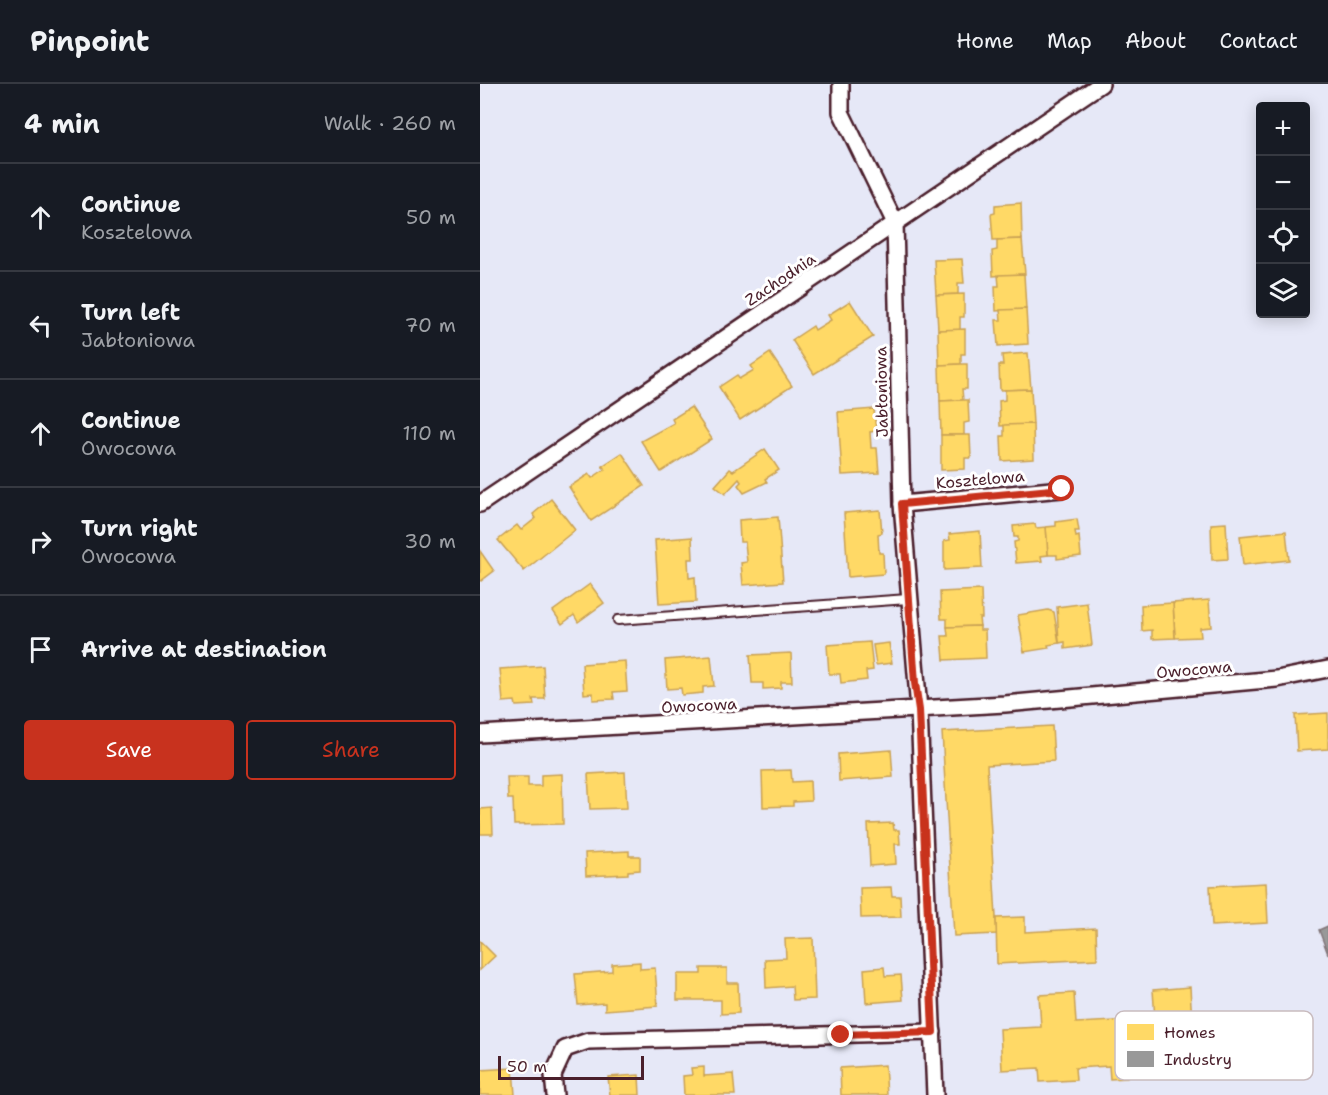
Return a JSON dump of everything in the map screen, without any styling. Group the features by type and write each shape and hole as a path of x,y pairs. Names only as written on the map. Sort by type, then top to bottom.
{"street":[{"name":"Jabłoniowa","path":"841,84 841,112 895,223 902,504 919,710"},
{"name":"Zachodnia","path":"480,504 1101,84"},
{"name":"Kosztelowa","path":"902,504 1062,489"},
{"name":"Owocowa","path":"480,734 919,710 1277,679 1328,669"},
{"path":"919,710 935,1095"},
{"path":"555,1095 553,1075 566,1049 588,1041 933,1032"}],"lane":[{"path":"618,620 908,598"}],"building: Homes":[{"path":"1021,203 1022,239 993,240 991,214 995,213 995,205"},
{"path":"1022,239 1025,274 993,276 992,251 997,250 997,240"},
{"path":"962,259 964,283 958,283 958,294 936,295 934,260"},
{"path":"1024,274 1026,309 996,311 995,286 999,286 998,275"},
{"path":"964,294 964,317 960,317 960,330 938,330 936,295"},
{"path":"850,301 873,337 814,374 792,340 813,326 815,330 831,320 828,315"},
{"path":"1026,309 1028,344 998,346 996,320 1001,320 1000,310"},
{"path":"965,329 965,354 961,354 961,364 939,365 938,330"},
{"path":"770,353 792,386 740,420 719,387 737,375 739,379 754,370 751,366"},
{"path":"1028,353 1031,389 1000,390 999,365 1003,365 1002,355"},
{"path":"967,364 967,389 962,389 963,400 940,401 939,365"},
{"path":"1031,389 1033,424 1000,426 999,401 1005,400 1005,390"},
{"path":"968,400 969,422 964,423 964,435 941,435 940,401"},
{"path":"691,407 712,439 661,472 641,441 674,423 672,419"},
{"path":"874,409 876,431 870,432 871,448 877,448 879,473 842,475 838,412"},
{"path":"1033,424 1034,459 1002,461 1001,436 1004,436 1004,425"},
{"path":"941,435 970,435 971,458 965,458 965,469 941,470"},
{"path":"765,449 779,470 765,479 767,482 744,493 738,485 741,482 739,479 725,494 715,486 730,469 733,471"},
{"path":"622,453 644,486 591,521 569,487 589,474 592,478 605,469 602,466"},
{"path":"551,499 575,530 524,571 498,540 517,525 521,530 536,518 533,514"},
{"path":"880,510 882,533 878,534 879,553 883,553 884,574 848,577 844,513"},
{"path":"778,517 783,582 743,585 741,563 747,562 745,542 740,542 739,520"},
{"path":"1077,519 1079,531 1075,531 1076,537 1079,536 1081,556 1057,559 1057,555 1048,555 1046,527 1056,526 1056,522"},
{"path":"1226,523 1228,559 1212,560 1211,524"},
{"path":"1035,524 1036,528 1046,527 1048,555 1041,556 1042,561 1016,563 1014,542 1018,541 1018,537 1014,537 1013,526"},
{"path":"980,531 982,568 944,570 944,541 950,540 949,534"},
{"path":"1286,531 1289,560 1243,565 1240,536"},
{"path":"692,537 693,559 688,559 689,578 695,577 696,602 659,604 655,540"},
{"path":"480,551 494,571 481,581 480,580"},
{"path":"590,584 604,603 578,622 574,615 562,624 553,611"},
{"path":"981,590 980,626 947,627 947,619 941,619 940,592"},
{"path":"1209,600 1211,627 1200,628 1201,637 1175,638 1173,603"},
{"path":"1087,603 1092,645 1065,649 1065,642 1059,643 1057,607"},
{"path":"1173,603 1175,638 1152,639 1152,630 1142,631 1141,605"},
{"path":"1048,610 1054,612 1059,643 1048,645 1049,648 1024,652 1018,615"},
{"path":"980,626 980,630 985,630 986,658 944,660 942,636 948,636 947,627"},
{"path":"870,642 873,670 866,671 867,680 841,683 840,674 829,674 827,645"},
{"path":"889,643 892,663 876,665 873,645"},
{"path":"791,653 792,682 781,682 781,688 763,689 763,683 752,683 750,655"},
{"path":"711,656 714,686 703,687 703,693 682,695 681,688 667,689 665,660"},
{"path":"625,661 627,691 613,692 614,699 593,700 593,693 584,694 582,664"},
{"path":"543,666 545,699 533,699 534,705 516,706 515,701 503,702 500,669"},
{"path":"1328,713 1328,749 1297,751 1295,715"},
{"path":"1052,726 1054,761 987,765 997,934 954,936 942,732"},
{"path":"891,750 893,777 839,781 838,754"},
{"path":"791,770 792,782 810,781 811,801 793,802 793,806 763,807 762,771"},
{"path":"625,772 627,808 590,809 588,774"},
{"path":"562,774 563,824 514,825 513,799 508,799 507,777 528,777 528,786 541,786 541,775"},
{"path":"492,808 493,834 480,834 480,809"},
{"path":"893,823 894,830 899,830 900,844 895,844 896,864 870,866 868,824"},
{"path":"629,851 629,856 640,856 640,870 628,871 628,874 586,876 585,853"},
{"path":"1266,883 1268,923 1212,926 1210,886"},
{"path":"891,887 892,896 900,896 901,917 861,918 860,888"},
{"path":"1025,917 1025,932 1096,928 1097,959 997,964 996,918"},
{"path":"813,938 815,999 793,1000 792,986 766,988 765,959 786,958 785,939"},
{"path":"480,941 495,956 480,970"},
{"path":"640,962 640,969 655,968 658,1006 605,1010 605,1003 578,1005 575,974 612,971 612,964"},
{"path":"884,967 885,976 901,975 903,1000 866,1003 864,969"},
{"path":"701,968 727,968 727,983 738,983 739,1013 721,1014 721,1000 677,1000 677,974 701,974"},
{"path":"1190,987 1191,1011 1154,1011 1153,990"},
{"path":"1074,993 1076,1023 1115,1021 1115,1079 1110,1079 1109,1066 1075,1068 1076,1080 1040,1082 1039,1068 1002,1070 1000,1029 1041,1027 1039,995"},
{"path":"885,1065 887,1095 841,1095 840,1068"},
{"path":"704,1067 704,1076 733,1074 735,1095 684,1095 683,1076 692,1075 691,1068"},
{"path":"513,1068 515,1095 480,1095 480,1070"},
{"path":"639,1075 640,1095 610,1095 608,1077"}],"building: Industry":[{"path":"1328,926 1328,954 1319,930"}],"route":[{"path":"841,1035 933,1032 919,710 902,504 1062,489"}]}
